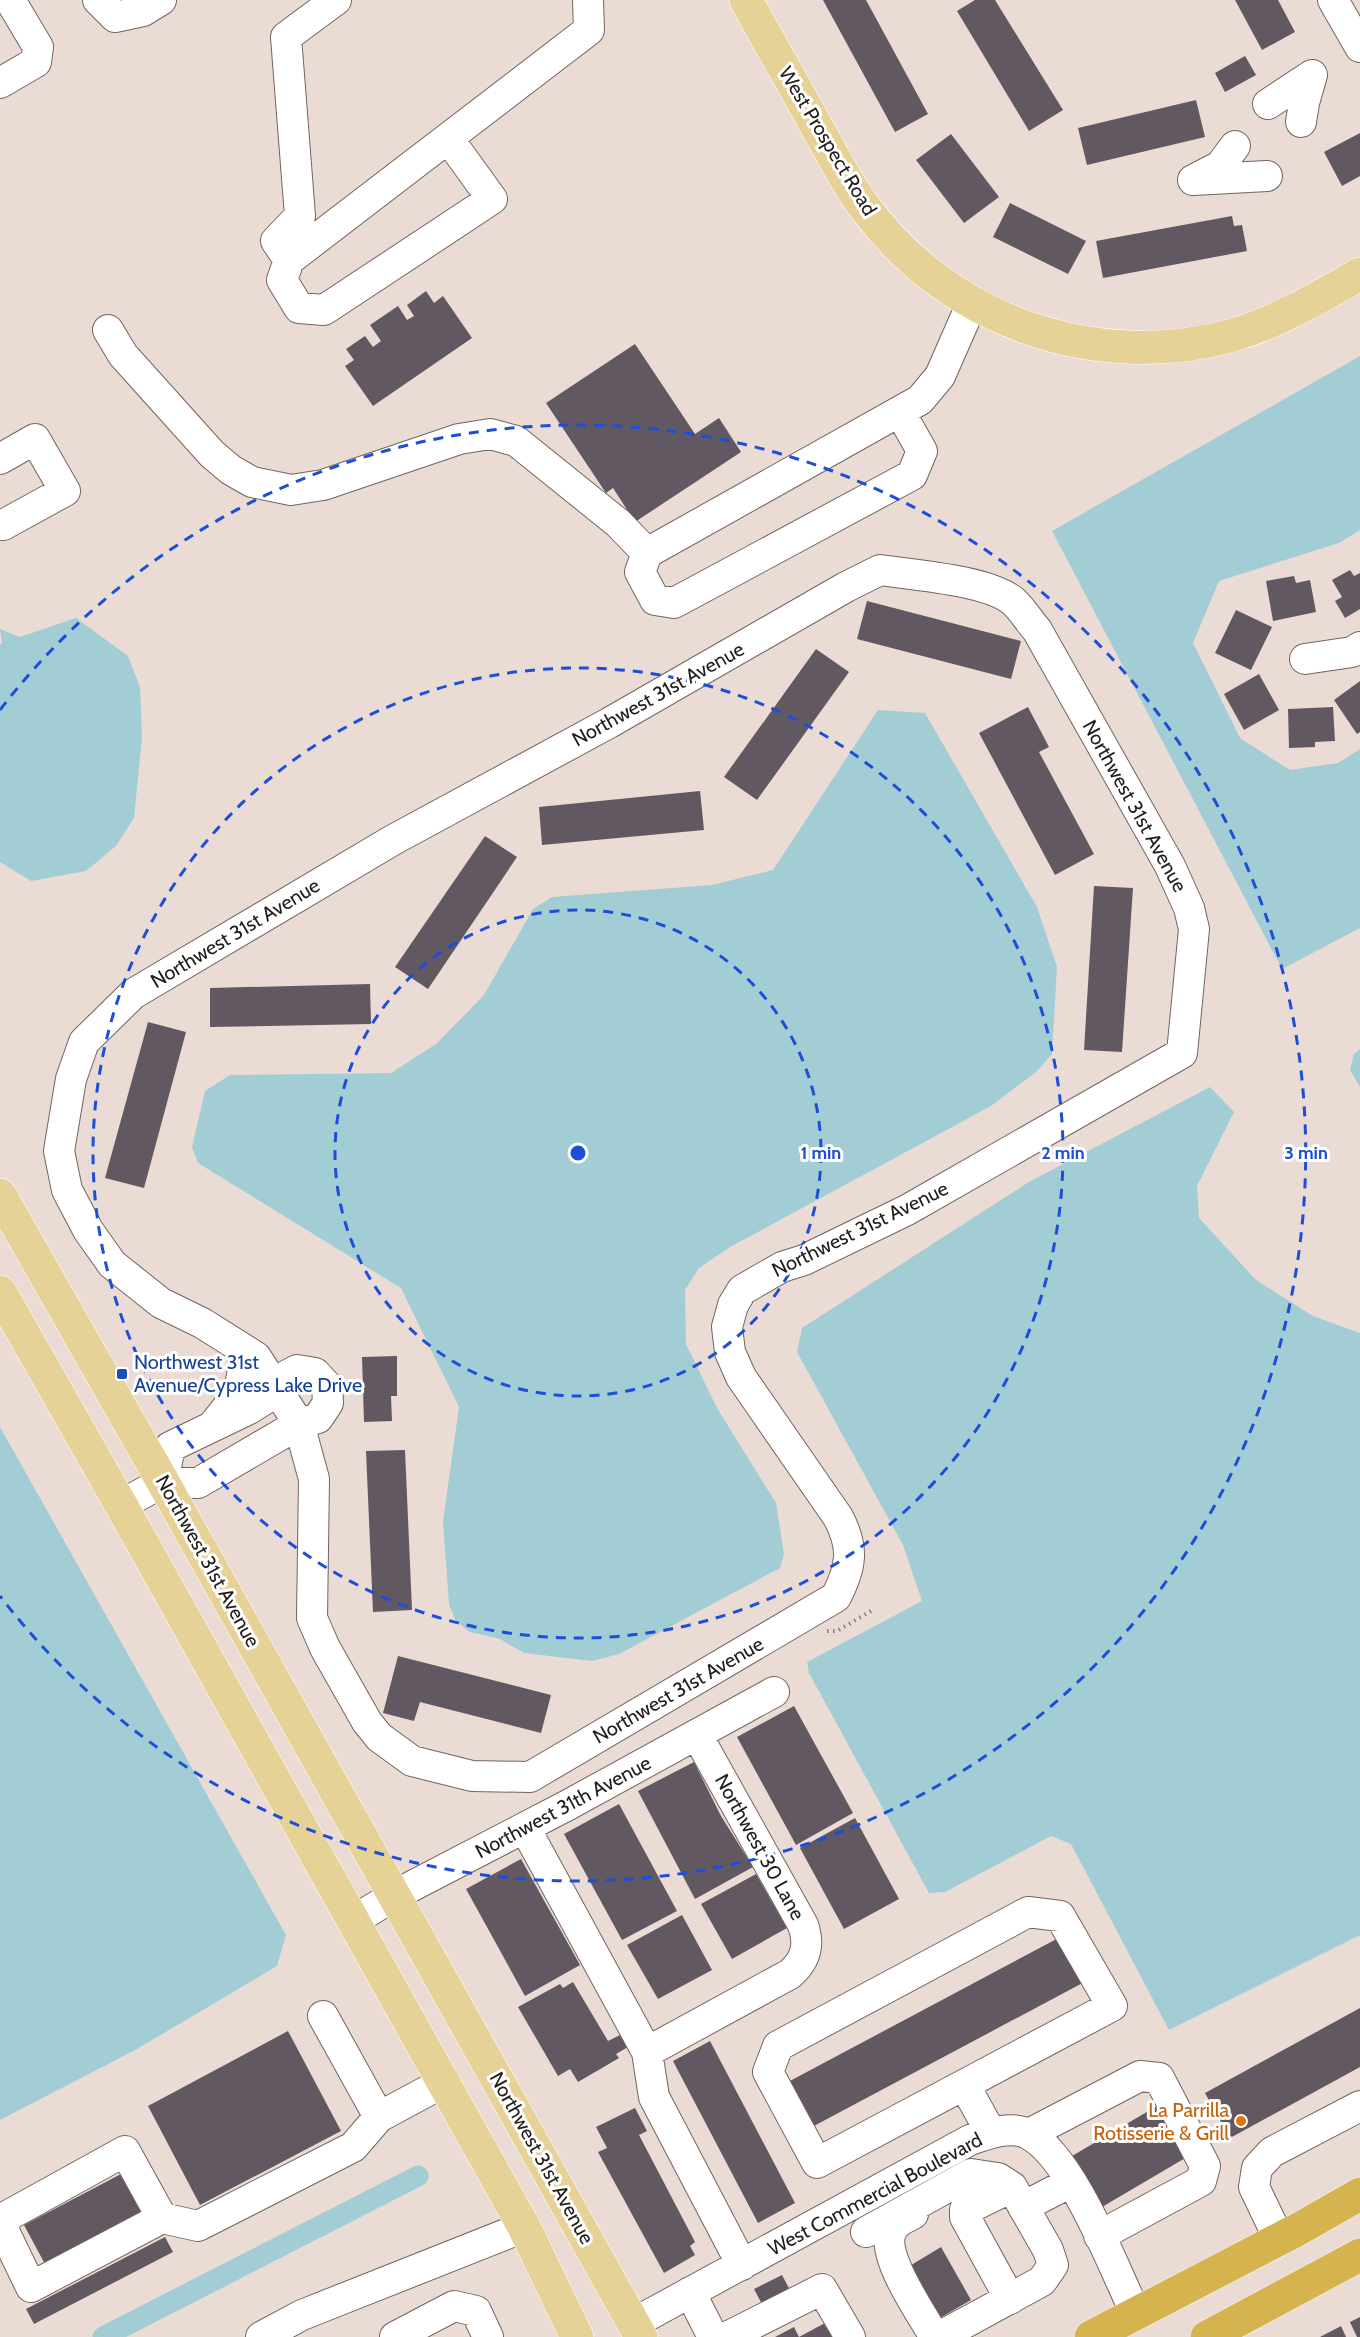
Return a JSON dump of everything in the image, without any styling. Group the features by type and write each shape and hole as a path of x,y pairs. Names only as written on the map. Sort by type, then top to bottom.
{"highway":[{"path":"1091,2337 1360,2194"},
{"path":"1207,2337 1360,2255"}],"main road":[{"name":"West Prospect Road","path":"746,0 865,208 911,259 972,303 1041,334 1104,346 1156,347 1212,340 1253,329 1289,313 1360,274"},
{"name":"Northwest 31st Avenue","path":"0,1195 164,1482 638,2330"},
{"path":"0,1292 122,1505 444,2082 524,2227 577,2337"}],"street":[{"path":"0,82 36,62 38,47 10,0"},
{"path":"98,0 116,17 142,10 161,0"},
{"path":"290,260 276,241 300,216 286,37 336,0"},
{"path":"448,138 492,199 324,310 299,308 282,280 290,260 448,138 589,30 588,0"},
{"path":"1333,0 1360,47"},
{"path":"1268,104 1312,75 1301,122"},
{"path":"1235,146 1220,166 1192,180 1267,176"},
{"path":"900,412 922,451 912,475 674,603 655,600 640,572 647,553 920,400 940,376 972,303"},
{"path":"108,330 123,355 212,453 231,470 252,482 291,490 323,485 459,439 490,434 516,441 618,523 647,553"},
{"path":"0,459 35,439 65,491 1,524"},
{"name":"Northwest 31st Avenue","path":"880,570 962,582 1011,600 1037,630 1170,866 1189,908 1194,929 1182,1053 907,1210 804,1260 782,1267 742,1290 733,1305 727,1327 730,1352 741,1377 838,1517 849,1537 850,1565 836,1597 530,1777 472,1776 412,1761 379,1737 367,1722 325,1648 312,1618 314,1479 300,1424 256,1357 242,1348 161,1303 112,1264 88,1230 67,1190 59,1151 71,1079 84,1042 133,994 393,840 609,723 846,587 880,570"},
{"path":"1305,659 1352,652 1360,647"},
{"path":"214,1424 231,1404 242,1382 245,1370 242,1348"},
{"path":"122,1505 164,1482 198,1483 300,1424 310,1422 324,1412 328,1403 327,1386 322,1378 306,1370 289,1373 265,1399 249,1409 170,1447 164,1482"},
{"name":"Northwest 31th Avenue","path":"353,1921 395,1895 525,1828 774,1692"},
{"name":"Northwest 30 Lane","path":"647,2052 790,1974 800,1965 808,1946 803,1925 698,1735"},
{"path":"525,1828 647,2052 654,2097 742,2265"},
{"path":"1028,1912 1060,1916 1112,2006 965,2086 817,2163 768,2072 778,2046 997,1928 1028,1912"},
{"path":"323,2016 379,2116"},
{"path":"1099,2236 1202,2181 1205,2166 1159,2078 1140,2076 1029,2134 1051,2153 1071,2182 1136,2314"},
{"path":"162,2218 125,2151 0,2222 32,2288 162,2218 198,2226 353,2147 379,2116 444,2082"},
{"path":"965,2086 991,2133"},
{"path":"1279,2239 1254,2187 1257,2168 1272,2152 1360,2106"},
{"name":"West Commercial Boulevard","path":"638,2330 690,2292 970,2140 991,2133 1018,2131 1029,2134"},
{"path":"866,2232 971,2174 998,2178 1017,2197 1048,2250 1053,2265 1041,2282 937,2337 896,2267 890,2235 898,2222 959,2189 974,2185 1017,2197"},
{"path":"1010,2299 965,2217 965,2210 1071,2182"},
{"path":"851,2204 915,2327 927,2337"},
{"path":"261,2337 308,2326 524,2227"},
{"path":"727,2337 822,2289 850,2337"},
{"path":"690,2292 713,2337"},
{"path":"395,2337 454,2306 476,2311 488,2337"}],"path":[{"path":"818,1637 827,1631 837,1631 871,1611"}],"water":[{"path":"1360,356 1360,530 1339,543 1219,581 1193,643 1240,738 1290,770 1338,763 1360,749 1360,928 1282,969 1052,531"},
{"path":"76,618 128,656 140,687 142,737 134,818 116,846 86,871 31,881 0,862 0,645 2,643 0,629 20,637"},
{"path":"878,710 925,713 1037,907 1057,967 1052,1054 1036,1072 991,1106 730,1247 699,1268 685,1290 686,1344 717,1408 776,1503 784,1554 780,1568 619,1654 592,1661 524,1653 500,1639 470,1632 456,1621 449,1604 443,1521 459,1407 401,1288 198,1163 192,1147 205,1091 230,1075 391,1073 436,1044 484,995 533,909 552,897 712,885 773,870"},
{"path":"1360,1049 1360,1087 1350,1070 1354,1054"},
{"path":"1210,1087 1234,1112 1197,1186 1199,1218 1256,1280 1313,1316 1360,1333 1360,1935 1169,2030 1071,1844 1051,1836 945,1892 929,1893 809,1673 807,1662 922,1601 903,1545 797,1352 802,1328 1029,1182"},
{"path":"0,1427 286,1935 277,1966 137,2049 0,2120"}],"building":[{"path":"823,0 866,0 928,114 895,132"},
{"path":"975,0 995,0 1063,110 1029,131 957,11"},
{"path":"1235,0 1278,0 1295,32 1262,50"},
{"path":"1245,56 1256,75 1225,92 1215,73"},
{"path":"1196,100 1205,137 1087,165 1078,128"},
{"path":"1360,133 1360,176 1342,186 1324,152"},
{"path":"951,134 999,197 964,223 916,160"},
{"path":"1010,203 1086,241 1068,274 993,237"},
{"path":"1232,216 1234,226 1242,225 1247,251 1103,278 1096,241"},
{"path":"426,291 434,303 443,296 472,338 373,406 345,366 354,360 346,349 365,336 373,347 381,341 370,325 398,306 407,320 414,316 407,305"},
{"path":"635,344 695,434 719,418 741,452 635,522 613,488 606,493 546,403"},
{"path":"1350,570 1354,576 1360,573 1360,609 1345,618 1335,601 1342,597 1332,580"},
{"path":"1294,576 1296,583 1310,580 1316,612 1273,621 1266,581"},
{"path":"867,601 1021,641 1011,679 857,639"},
{"path":"1236,610 1272,627 1251,670 1215,653"},
{"path":"816,649 849,672 757,800 724,777"},
{"path":"1259,674 1279,710 1244,730 1224,694"},
{"path":"1360,681 1360,732 1357,734 1334,700"},
{"path":"1028,707 1049,747 1039,752 1094,854 1055,875 979,733"},
{"path":"1333,707 1335,741 1315,742 1315,747 1289,748 1288,709"},
{"path":"700,791 704,830 542,845 539,807"},
{"path":"485,836 517,857 428,989 395,967"},
{"path":"1094,886 1133,888 1122,1052 1084,1050"},
{"path":"370,984 371,1024 210,1027 210,988"},
{"path":"148,1022 186,1032 144,1188 105,1178"},
{"path":"397,1356 397,1396 391,1396 392,1421 364,1422 362,1357"},
{"path":"405,1450 412,1610 373,1612 366,1451"},
{"path":"398,1656 551,1695 541,1733 420,1702 414,1721 383,1713"},
{"path":"794,1706 853,1813 796,1845 737,1737"},
{"path":"694,1762 721,1816 753,1867 695,1899 638,1791"},
{"path":"619,1804 677,1911 622,1940 564,1834"},
{"path":"855,1818 899,1899 844,1929 800,1848"},
{"path":"521,1859 580,1965 525,1996 466,1889"},
{"path":"756,1874 787,1928 732,1959 701,1904"},
{"path":"682,1915 712,1970 658,1999 627,1945"},
{"path":"1066,1934 1090,1979 812,2127 788,2082"},
{"path":"573,1982 608,2041 620,2035 628,2047 616,2054 619,2058 578,2082 570,2069 558,2076 518,2007 560,1984 563,1988"},
{"path":"1360,2008 1360,2067 1230,2138 1205,2093"},
{"path":"288,2031 341,2131 200,2205 148,2106"},
{"path":"710,2041 795,2203 758,2223 673,2061"},
{"path":"1157,2106 1187,2157 1102,2207 1072,2156"},
{"path":"635,2108 647,2131 639,2135 695,2242 690,2246 695,2255 664,2273 598,2152 607,2148 596,2127"},
{"path":"121,2174 142,2214 46,2266 24,2225"},
{"path":"165,2237 173,2252 34,2324 26,2309"},
{"path":"941,2247 971,2300 933,2322 903,2270"},
{"path":"782,2275 791,2292 763,2306 754,2289"},
{"path":"1360,2317 1360,2337 1357,2337 1350,2322"},
{"path":"825,2323 833,2337 799,2337"},
{"path":"1341,2326 1346,2337 1320,2337"},
{"path":"794,2327 799,2337 775,2337"}],"waterway":[{"path":"103,2337 418,2176"}],"place":[{"name":"Northwest 31st Avenue/Cypress Lake Drive","path":"122,1374"},
{"name":"La Parrilla Rotisserie & Grill","path":"1241,2121"}]}
